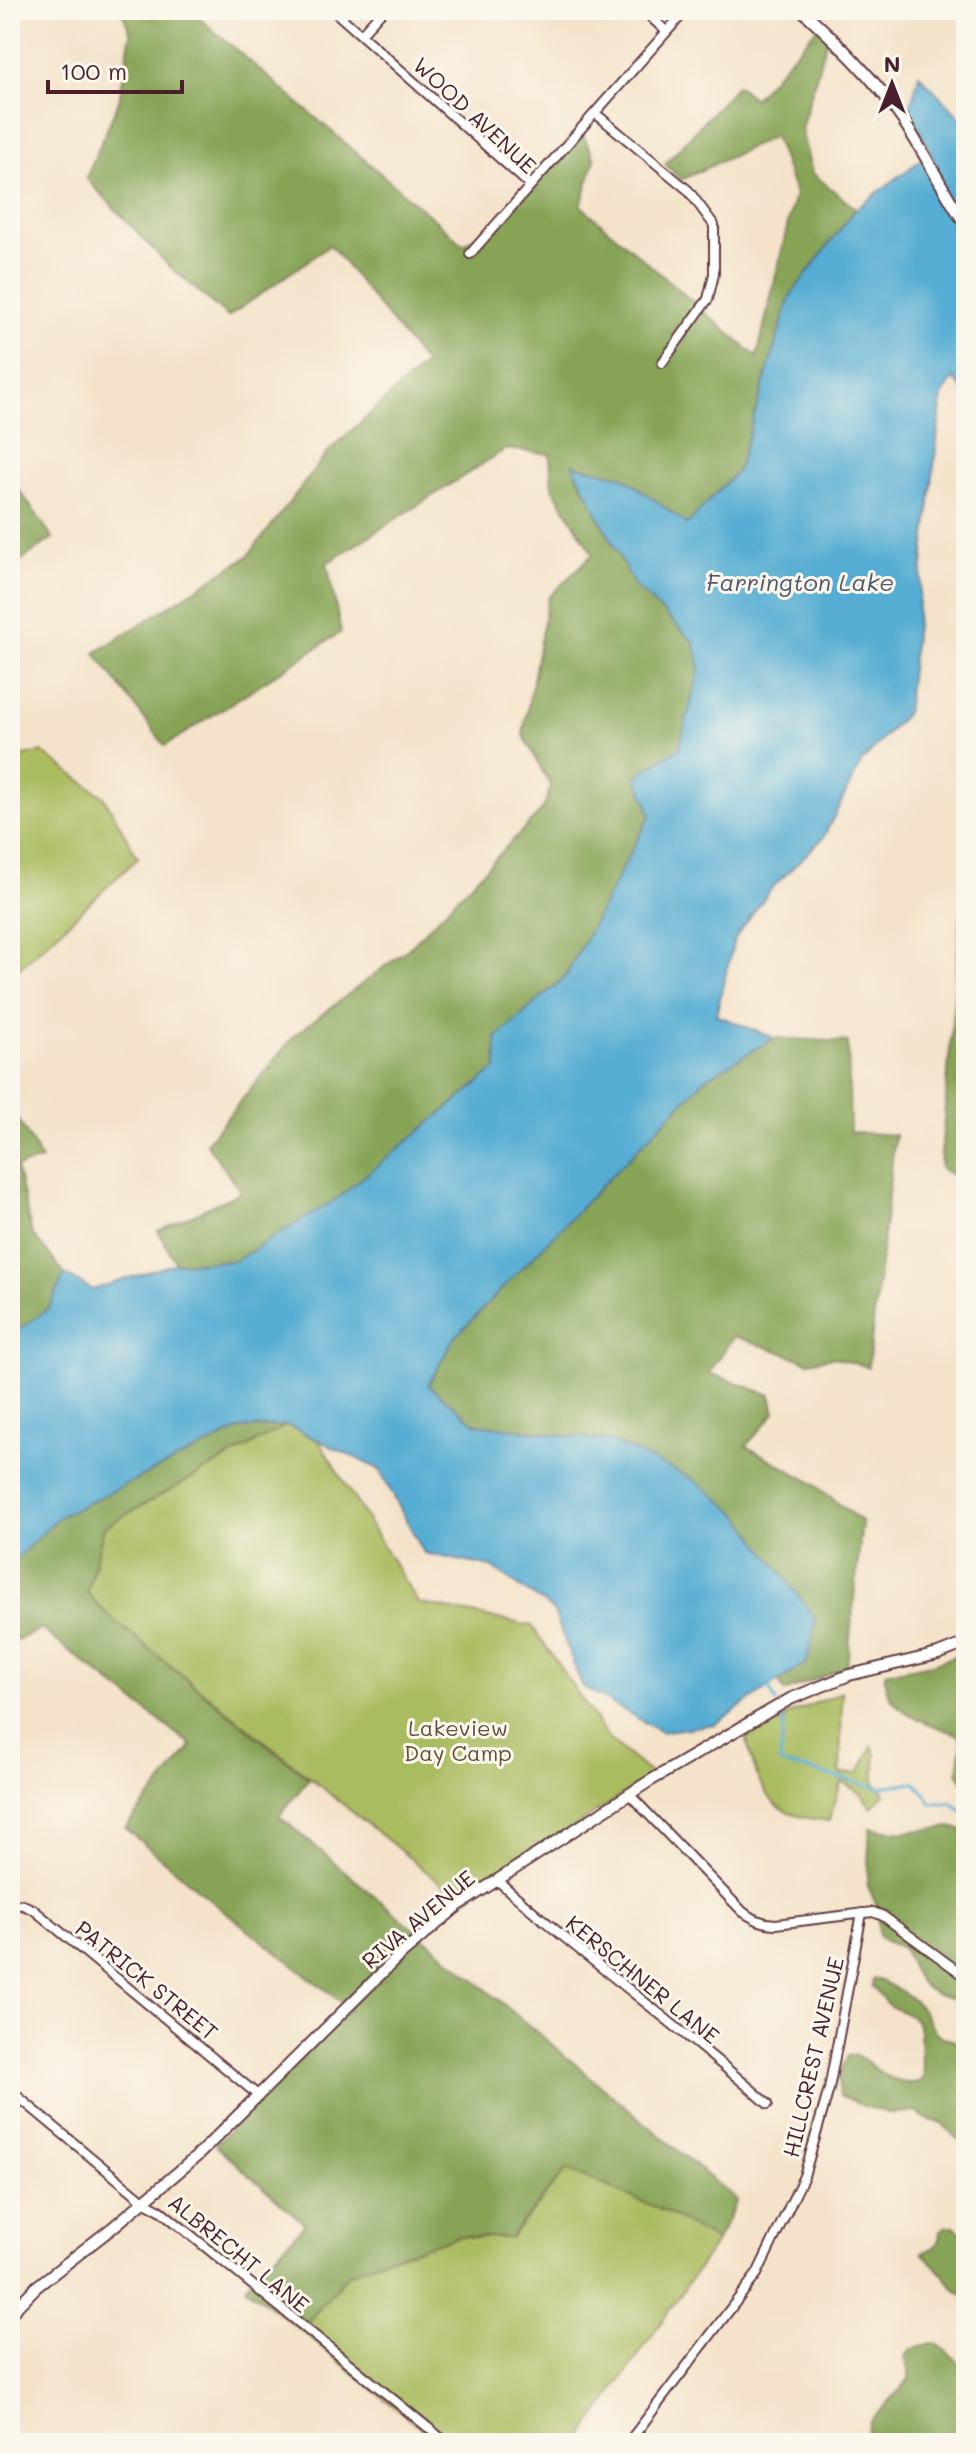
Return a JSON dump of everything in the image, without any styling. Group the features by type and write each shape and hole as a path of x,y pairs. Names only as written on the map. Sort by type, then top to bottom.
{"street":[{"name":"WOOD AVENUE","path":"333,10 530,185 470,254"},
{"path":"361,34 383,10"},
{"path":"643,10 666,31"},
{"path":"530,185 686,10"},
{"path":"802,10 857,62 902,119 966,225"},
{"path":"595,113 688,190 714,225 714,274 708,299 662,363"},
{"name":"RIVA AVENUE","path":"10,2314 36,2287 145,2202 196,2157 398,1957 459,1905 629,1794 783,1703 836,1679 938,1654 966,1643"},
{"path":"629,1794 751,1918 776,1924 873,1912 883,1916 966,1977"},
{"name":"KERSCHNER LANE","path":"497,1880 551,1928 768,2104"},
{"name":"PATRICK STREET","path":"10,1913 21,1904 34,1910 259,2096"},
{"name":"HILLCREST AVENUE","path":"628,2443 757,2274 804,2176 829,2089 862,1913"},
{"name":"ALBRECHT LANE","path":"10,2090 447,2443"}],"green space":[{"path":"121,10 190,10 464,245 519,204 579,127 595,159 581,206 757,357 795,193 774,136 681,180 665,164 737,85 754,99 818,27 828,35 801,129 812,173 856,209 790,296 738,470 687,525 622,476 573,466 634,585 694,642 700,668 679,748 637,776 651,814 566,976 496,1038 497,1068 338,1198 235,1261 176,1263 158,1231 241,1192 206,1143 295,1035 409,948 543,809 551,787 523,734 548,598 593,554 552,487 550,454 506,449 327,563 341,632 165,746 95,653 248,556 329,451 425,364 330,245 228,317 168,265 86,178 119,101 131,33"},
{"path":"10,477 53,538 10,568"},
{"path":"42,752 104,797 138,858 10,977 10,756 15,758"},
{"path":"962,903 966,903 966,1183 940,1168"},
{"path":"774,1038 848,1042 850,1132 895,1135 868,1367 833,1357 809,1362 734,1336 709,1373 771,1395 775,1413 746,1446 813,1483 862,1522 847,1667 784,1692 779,1682 807,1662 613,1442 476,1424 428,1386 454,1338 706,1078"},
{"path":"10,1105 42,1160 16,1167 32,1234 65,1274 49,1308 10,1336"},
{"name":"Lakeview Day Camp","path":"287,1425 319,1441 418,1603 532,1626 609,1739 652,1775 463,1901 109,1616 87,1593 104,1527"},
{"path":"287,1425 104,1527 87,1593 109,1616 309,1779 279,1816 737,2200 717,2241 666,2212 567,2169 509,2238 460,2236 380,2260 347,2275 301,2330 245,2287 305,2224 215,2145 350,2009 218,1906 125,1828 192,1746 41,1629 10,1644 10,1565 58,1517 240,1429"},
{"path":"966,1652 966,1787 958,1772 962,1742 959,1735 922,1721 899,1707 886,1686 885,1673 932,1664"},
{"path":"842,1692 840,1774 859,1773 872,1746 876,1754 874,1782 885,1794 871,1808 862,1794 842,1782 830,1821 787,1812 777,1806 764,1790 746,1737 784,1721 787,1715"},
{"path":"949,1827 966,1830 966,2001 938,1994 925,1987 901,1947 879,1936 876,1904 867,1884 870,1828 903,1832"},
{"path":"873,1978 892,1986 918,2005 939,2034 966,2043 966,2148 942,2123 915,2112 889,2113 840,2095 841,2071 848,2056 855,2054 885,2076 901,2082 920,2082 924,2075 917,2022 888,2005 872,1986"},
{"path":"567,2169 666,2212 717,2241 578,2443 439,2443 301,2330 347,2275 380,2260 460,2236 510,2238"},
{"path":"946,2226 954,2226 966,2236 966,2298 922,2253 936,2245 940,2231"},
{"path":"932,2343 966,2368 966,2443 871,2443 867,2434 870,2422 909,2380 905,2356 910,2350"}],"water":[{"name":"Farrington Lake","path":"919,74 966,124 966,392 954,378 942,396 906,713 861,763 823,838 770,890 734,940 716,1015 774,1038 706,1078 454,1338 428,1385 476,1424 613,1442 693,1479 739,1515 816,1620 807,1662 715,1724 661,1732 582,1686 553,1610 492,1567 424,1553 379,1469 287,1425 240,1429 58,1517 10,1565 10,1336 49,1308 65,1274 92,1290 176,1263 235,1261 338,1198 497,1068 496,1038 566,976 651,814 637,776 679,748 700,668 694,642 634,585 573,465 622,476 687,524 738,470 790,296 856,209 931,152 909,112"}],"waterway":[{"path":"769,1688 776,1702"},
{"path":"779,1709 784,1721 780,1763 879,1788 914,1782 930,1803 952,1803 966,1814"}]}
